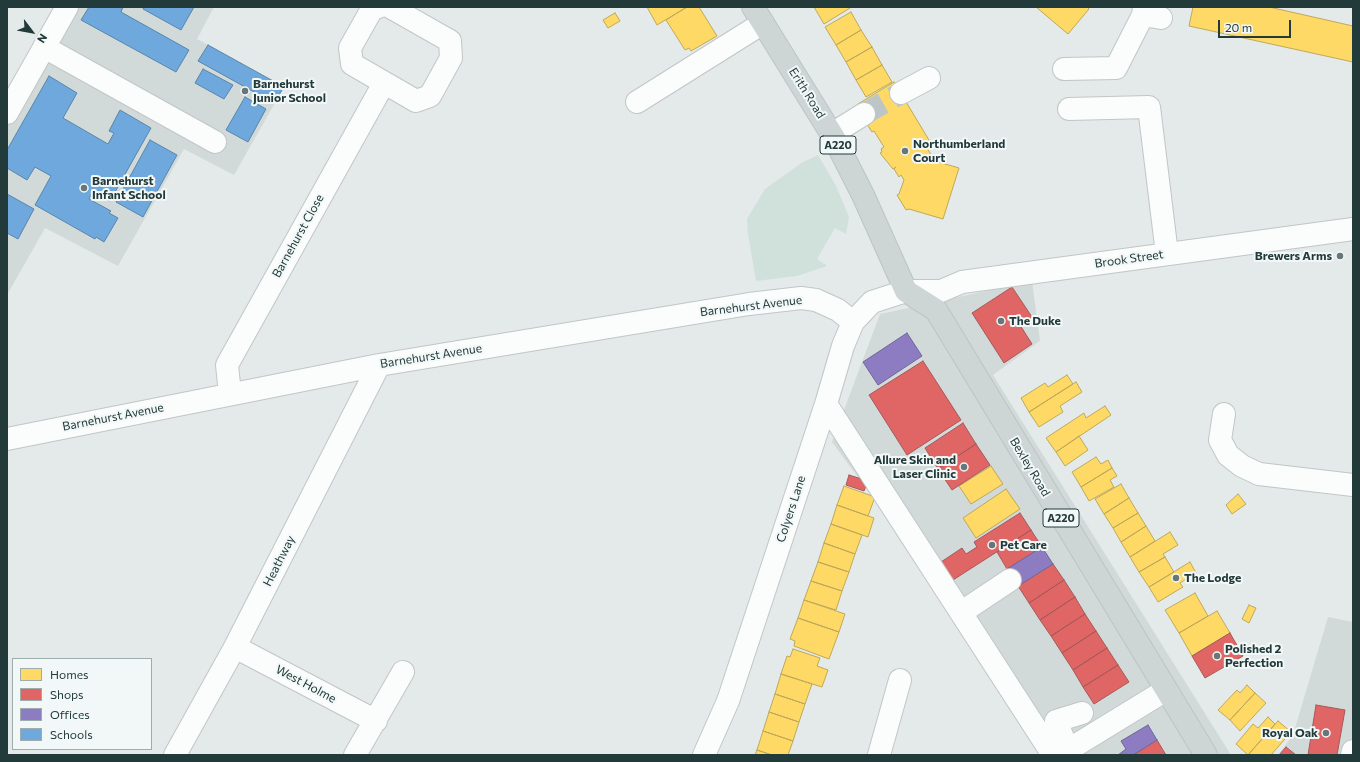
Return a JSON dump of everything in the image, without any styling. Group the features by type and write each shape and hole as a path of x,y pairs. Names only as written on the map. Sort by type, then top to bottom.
{"main road":[{"name":"Erith Road","path":"758,15 832,134 863,194 906,291"},
{"name":"Bexley Road","path":"906,291 936,310 1206,755"}],"street":[{"path":"7,113 67,7"},
{"path":"378,7 372,9 350,48 352,64 416,101 430,96 452,58 450,41 390,7"},
{"path":"1064,69 1116,68 1149,13"},
{"path":"637,102 758,15"},
{"path":"44,47 215,142"},
{"path":"901,93 929,78"},
{"name":"Barnehurst Close","path":"230,394 227,365 384,83"},
{"path":"1069,109 1149,106 1167,254"},
{"path":"832,134 864,114"},
{"name":"Brook Street","path":"906,291 941,291 962,282 1353,229"},
{"name":"Colyers Lane","path":"704,755 728,701 826,404 843,346 853,322 872,302 906,291"},
{"name":"Barnehurst Avenue","path":"7,439 379,365 749,304 801,298 816,300 838,310 853,322"},
{"name":"Heathway","path":"175,755 235,647 379,365"},
{"path":"826,404 962,612 1060,753"},
{"path":"1224,414 1220,440 1228,456 1242,466 1259,474 1353,485"},
{"path":"962,612 1010,580"},
{"name":"West Holme","path":"235,647 376,722"},
{"path":"355,755 376,722 403,672"},
{"path":"879,755 900,680"},
{"path":"1060,753 1166,690"},
{"path":"1060,753 1056,721 1082,713"},
{"path":"1352,755 1353,751"}],"shaded area":[{"name":"Barnehurst Infant School","path":"58,7 214,7 197,39 284,87 234,175 184,149 118,266 45,228 7,295 7,98"},
{"path":"818,155 836,186 849,217 846,234 835,228 817,259 827,266 797,276 756,281 747,219 765,189 803,162"},
{"path":"1032,281 1040,341 993,375 1231,755 1062,755 832,442 880,314"},
{"path":"1328,617 1353,622 1353,755 1278,755 1293,735"}],"building: Homes":[{"path":"647,7 687,7 657,25"},
{"path":"687,7 699,7 717,36 691,51 689,48 685,50 666,20"},
{"path":"814,7 849,7 850,8 824,24"},
{"path":"1036,7 1087,7 1089,9 1068,34"},
{"path":"1193,7 1269,7 1353,26 1353,62 1189,26"},
{"path":"851,12 861,30 836,45 825,27"},
{"path":"615,13 620,21 608,28 603,20"},
{"path":"861,30 872,47 846,62 836,45"},
{"path":"872,47 882,65 856,80 846,62"},
{"path":"882,65 892,82 866,97 856,80"},
{"name":"Northumberland Court","path":"894,82 932,145 927,148 935,161 959,168 943,219 909,209 906,210 897,195 899,194 904,180 901,175 899,177 894,169 896,167 893,169 880,153 882,152 881,149 884,147 874,131 872,132 867,124 869,123 858,104"},
{"path":"1067,375 1073,384 1029,412 1021,398 1045,383 1048,387"},
{"path":"1076,382 1082,392 1060,406 1063,412 1039,427 1029,412"},
{"path":"1105,406 1111,415 1056,452 1046,438 1084,413 1086,418"},
{"path":"1079,436 1088,450 1065,466 1056,452"},
{"path":"1096,457 1101,464 1108,460 1112,468 1081,487 1072,472"},
{"path":"991,466 1003,484 971,504 959,486"},
{"path":"1112,468 1117,476 1110,480 1114,487 1089,501 1081,487"},
{"path":"1121,484 1129,498 1104,514 1095,499"},
{"path":"844,486 875,497 868,516 837,505"},
{"path":"1006,489 1020,509 976,538 963,518"},
{"path":"1238,494 1246,504 1232,514 1226,505"},
{"path":"1129,498 1138,513 1113,528 1104,514"},
{"path":"837,505 874,518 868,537 831,524"},
{"path":"1138,513 1146,526 1121,542 1113,528"},
{"path":"831,524 862,535 855,554 824,543"},
{"path":"1146,526 1155,541 1130,557 1121,542"},
{"path":"1170,532 1178,545 1163,554 1165,557 1139,572 1130,557"},
{"path":"824,543 855,554 849,572 818,562"},
{"path":"1165,557 1174,572 1149,587 1139,572"},
{"path":"818,562 849,572 842,591 811,581"},
{"name":"The Lodge","path":"1190,562 1196,573 1180,583 1183,587 1158,602 1149,587"},
{"path":"811,581 842,591 836,610 804,600"},
{"path":"1195,593 1208,616 1179,633 1165,610"},
{"path":"804,600 845,614 839,632 798,618"},
{"path":"1249,605 1256,608 1249,623 1242,619"},
{"path":"1217,611 1230,633 1192,656 1179,633"},
{"path":"798,618 839,632 829,659 794,646 795,641 790,639"},
{"path":"793,649 820,658 817,666 828,670 822,687 781,674 787,656 790,657"},
{"path":"781,674 812,684 805,704 775,694"},
{"path":"1247,685 1255,693 1230,720 1218,710 1237,690 1240,693"},
{"path":"1255,693 1266,703 1240,731 1230,720"},
{"path":"775,694 805,704 799,722 769,712"},
{"path":"769,712 799,722 793,741 763,731"},
{"path":"1268,717 1275,724 1248,755 1236,744 1253,724 1258,728"},
{"path":"1278,721 1291,732 1271,755 1248,755"},
{"path":"763,731 793,741 788,755 772,755 757,750"},
{"path":"757,750 772,755 755,755"}],"building: Shops":[{"name":"The Duke","path":"1012,287 1032,317 1020,325 1032,344 1004,363 972,313"},
{"path":"923,361 961,420 907,455 869,395"},
{"path":"963,423 976,444 938,469 925,448"},
{"name":"Allure Skin and Laser Clinic","path":"976,444 990,465 952,490 938,469"},
{"path":"849,475 868,481 864,491 846,485"},
{"name":"Pet Care","path":"1020,513 1031,530 953,580 941,562 962,548 966,554 977,547 974,542"},
{"path":"1031,530 1042,547 1007,569 997,552"},
{"path":"1053,564 1064,580 1029,603 1018,586"},
{"path":"1064,580 1075,597 1040,620 1029,603"},
{"path":"1075,597 1085,614 1051,636 1040,620"},
{"path":"1085,614 1096,631 1062,653 1051,636"},
{"path":"1096,631 1107,648 1073,670 1062,653"},
{"name":"Polished 2 Perfection","path":"1230,633 1243,656 1205,678 1192,656"},
{"path":"1107,648 1118,665 1083,687 1073,670"},
{"path":"1118,665 1129,682 1094,704 1083,687"},
{"name":"Royal Oak","path":"1316,705 1345,710 1337,755 1308,755"},
{"path":"1157,740 1166,755 1133,755"},
{"name":"Royal Oak","path":"1286,747 1296,755 1279,755"}],"building: Offices":[{"path":"907,333 922,356 878,385 863,362"},
{"path":"1042,547 1053,564 1018,586 1007,569"},
{"path":"1148,725 1157,740 1133,755 1118,755 1126,749 1121,741"}],"building: Schools":[{"path":"89,7 123,7 121,12 189,50 176,72 81,20"},
{"path":"144,7 194,7 181,30 143,9"},
{"path":"208,45 284,87 274,103 198,61"},
{"path":"203,69 233,85 224,99 195,83"},
{"path":"49,76 77,93 63,118 108,144 114,133 109,131 120,110 151,128 110,201 93,191 89,199 111,211 109,213 118,218 104,242 96,237 95,239 35,205 51,176 35,167 27,180 7,168 7,150"},
{"path":"245,97 266,109 248,142 226,130"},
{"path":"150,140 177,155 143,217 116,202"},
{"path":"7,194 34,209 18,239 7,233"}],"tunnel":[{"path":"864,114 901,93"}],"place":[{"name":"Barnehurst Junior School","path":"245,91"},
{"name":"Northumberland Court","path":"905,151"},
{"name":"Barnehurst Infant School","path":"84,188"},
{"name":"Brewers Arms","path":"1340,256"},
{"name":"The Duke","path":"1001,321"},
{"name":"Allure Skin and Laser Clinic","path":"964,467"},
{"name":"Pet Care","path":"992,545"},
{"name":"The Lodge","path":"1176,578"},
{"name":"Polished 2 Perfection","path":"1217,656"},
{"name":"Royal Oak","path":"1326,733"}]}
